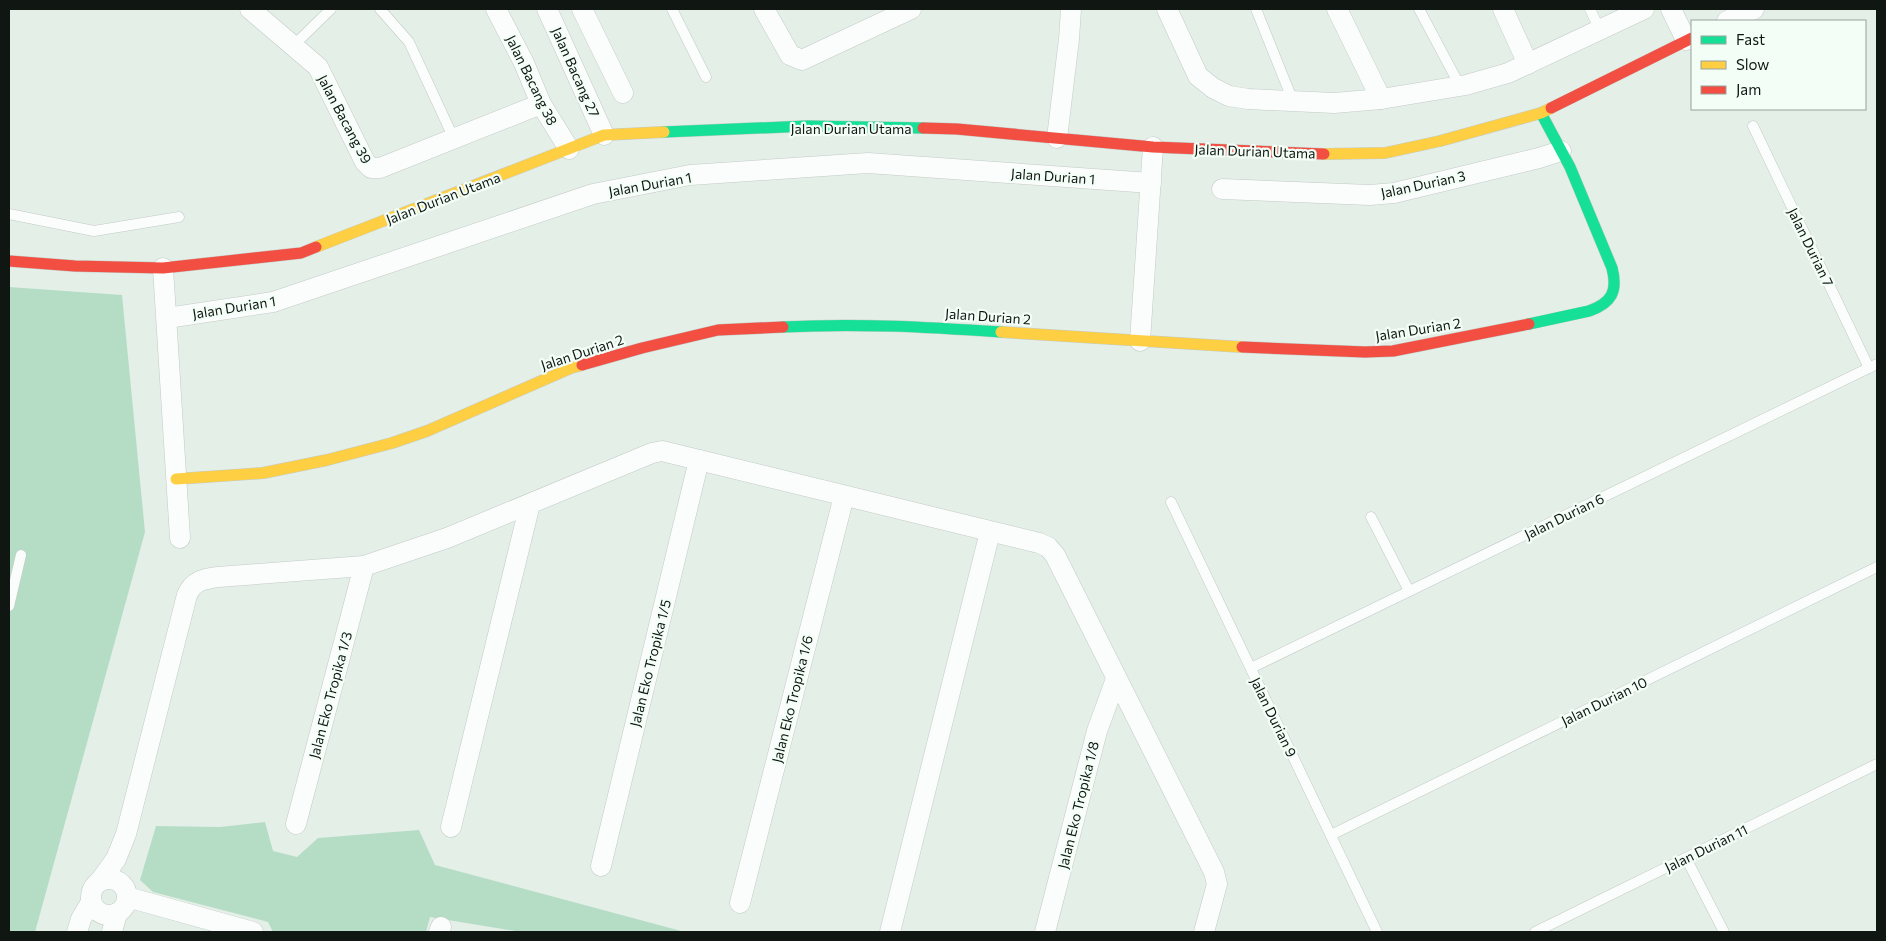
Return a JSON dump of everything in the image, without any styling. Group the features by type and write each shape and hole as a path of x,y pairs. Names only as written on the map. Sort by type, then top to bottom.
{"street":[{"name":"Jalan Bacang 39","path":"250,9 318,67 365,162 371,168 380,168 540,104"},
{"name":"Jalan Bacang 38","path":"496,9 524,63 540,104 569,150"},
{"name":"Jalan Bacang 27","path":"547,9 604,135"},
{"path":"582,9 623,93"},
{"path":"764,9 790,55 802,60 911,9"},
{"path":"1057,138 1071,9"},
{"path":"1167,9 1198,76 1212,88 1229,96 1248,99 1334,103 1381,99 1460,86 1508,73 1644,9"},
{"path":"1337,9 1381,99"},
{"path":"1503,9 1528,64"},
{"path":"1671,9 1689,39"},
{"path":"1729,20 1754,9"},
{"name":"Jalan Durian Utama","path":"9,261 75,266 163,268 301,253 604,135 807,126 957,129 1153,147 1337,155 1385,153 1440,141 1541,113 1689,39"},
{"name":"Jalan Durian 2","path":"176,479 263,473 327,460 392,443 427,431 571,368 642,348 718,330 840,324 902,325 1140,342 1364,352 1393,351 1602,307 1615,285 1612,268 1570,167 1541,113"},
{"path":"1140,342 1153,147"},
{"name":"Jalan Durian 3","path":"1222,189 1370,195 1394,192 1539,158 1561,151"},
{"name":"Jalan Durian 1","path":"167,318 273,302 593,194 690,175 868,163 1151,183"},
{"path":"163,268 180,538"},
{"path":"77,932 81,919 91,902 92,890 116,859 126,834 187,595 194,584 205,578 364,566 448,538 656,452 666,452 1039,543 1052,551 1214,872 1217,884 1204,932"},
{"name":"Jalan Eko Tropika 1/5","path":"601,866 699,460"},
{"name":"Jalan Eko Tropika 1/6","path":"740,903 844,496"},
{"path":"450,827 530,504"},
{"path":"890,932 990,532"},
{"name":"Jalan Eko Tropika 1/3","path":"296,824 364,566"},
{"name":"Jalan Eko Tropika 1/8","path":"1046,932 1097,731 1116,679"},
{"path":"112,932 123,900 126,834"},
{"path":"91,902 97,911 102,914 112,915 123,900 121,884 111,879 100,881"},
{"path":"123,900 253,932"}],"lane":[{"path":"293,46 331,9"},
{"path":"380,9 409,42 454,139"},
{"path":"672,9 706,77"},
{"path":"1256,9 1293,101"},
{"path":"1419,9 1460,86"},
{"path":"1590,9 1600,30"},
{"name":"Jalan Durian 7","path":"1753,126 1873,366"},
{"path":"9,214 94,231 179,217"},
{"name":"Jalan Durian 6","path":"1250,668 1873,366"},
{"name":"Jalan Durian 9","path":"1171,502 1377,932"},
{"path":"1371,517 1409,591"},
{"path":"9,606 22,555"},
{"name":"Jalan Durian 10","path":"1331,834 1877,567"},
{"name":"Jalan Durian 11","path":"1535,932 1877,764"},
{"path":"1686,858 1724,932"}],"green space":[{"path":"9,287 122,295 145,532 35,932 9,932"},
{"path":"265,822 273,851 297,857 318,838 419,830 435,865 685,932 521,932 430,917 426,932 273,932 268,922 153,892 140,880 156,826 220,827"}],"traffic: fast":[{"path":"1529,324 1597,308 1608,300 1614,283 1612,268 1570,167 1541,113"},
{"path":"664,132 807,126 923,128"},
{"path":"783,327 919,327 1001,332"}],"traffic: slow":[{"path":"1324,154 1385,153 1440,141 1541,113 1551,108"},
{"path":"316,247 604,135 664,132"},
{"path":"1001,332 1242,347"},
{"path":"176,479 263,473 327,460 392,443 427,431 571,368 582,365"}],"traffic: jam":[{"path":"1551,108 1691,38"},
{"path":"923,128 957,129 1153,147 1324,154"},
{"path":"9,261 75,266 163,268 301,253 316,247"},
{"path":"1242,347 1365,352 1393,351 1529,324"},
{"path":"582,365 642,348 718,330 783,327"}]}
